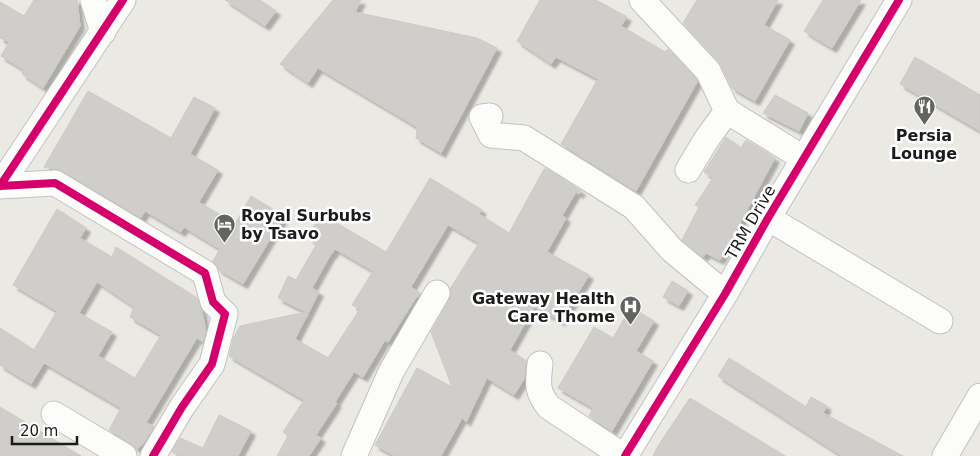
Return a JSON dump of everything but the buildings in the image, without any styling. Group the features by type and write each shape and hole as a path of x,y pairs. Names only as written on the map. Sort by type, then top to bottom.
{"street":[{"path":"93,0 103,32"},
{"path":"0,186 123,0"},
{"path":"642,0 708,72 727,110 804,158"},
{"name":"TRM Drive","path":"624,456 725,294 768,218 899,0"},
{"path":"688,170 727,110"},
{"path":"490,116 482,117 491,136 524,138 634,207 672,250 725,294"},
{"path":"0,186 55,183 205,273 213,302 232,308 212,364 182,407 153,456"},
{"path":"768,218 940,321"},
{"path":"354,456 391,372 437,293"},
{"path":"540,364 538,381 540,396 549,407 624,456"},
{"path":"945,456 980,396"},
{"path":"54,414 124,456"}],"cycle path":[{"path":"0,186 123,0"},
{"path":"625,456 725,294 768,218 899,0"},
{"path":"0,186 55,183 205,273 213,302 225,314 212,364 182,407 153,456"}],"place":[{"name":"Persia Lounge","path":"924,125"},
{"name":"Royal Surbubs by Tsavo","path":"225,243"},
{"name":"Gateway Health Care Thome","path":"631,326"}]}
